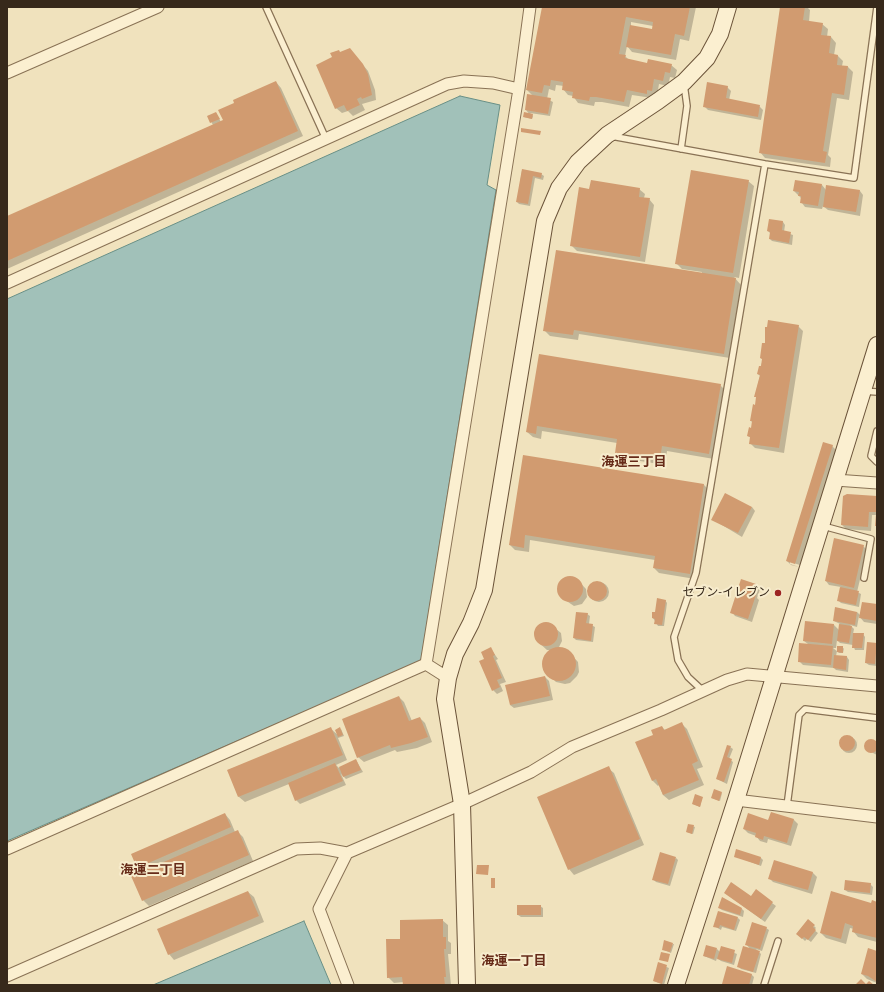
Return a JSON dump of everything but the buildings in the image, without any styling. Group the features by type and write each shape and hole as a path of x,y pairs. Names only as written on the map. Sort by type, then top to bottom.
{"street":[{"path":"7,73 158,7"},
{"path":"426,664 519,89 530,7"},
{"path":"467,985 462,804 445,698 448,678 455,654 471,623 484,590 545,221 559,188 578,162 607,135 658,102 684,82 708,58 720,34 728,7"},
{"path":"7,283 447,84 464,81 494,83 519,89"},
{"path":"676,985 736,800 773,676 835,480 870,392 877,345"},
{"path":"835,480 877,483"},
{"path":"426,664 448,678"},
{"path":"7,850 426,664"},
{"path":"7,976 296,849 320,848 347,854 531,772 572,747 661,710 702,690 727,680 747,674 877,686"},
{"path":"736,800 877,817"},
{"path":"347,854 319,909 348,985"}],"lane":[{"path":"266,7 326,139"},
{"path":"607,135 766,164 854,178 877,7"},
{"path":"681,149 687,106 684,82"},
{"path":"702,690 688,677 678,660 674,637 696,573 766,164"},
{"path":"877,431 871,456 877,462"},
{"path":"821,525 871,539 864,578"},
{"path":"787,806 799,715 805,709 877,718"},
{"path":"764,985 778,941"}],"water":[{"path":"460,96 500,105 487,185 496,190 421,661 7,841 7,299"},
{"path":"304,921 331,985 153,985"}],"place":[{"name":"セブン-イレブン","path":"778,593"}],"district":[{"name":"海運三丁目","path":"634,463"},
{"name":"海運二丁目","path":"153,871"},
{"name":"海運一丁目","path":"514,962"}]}
